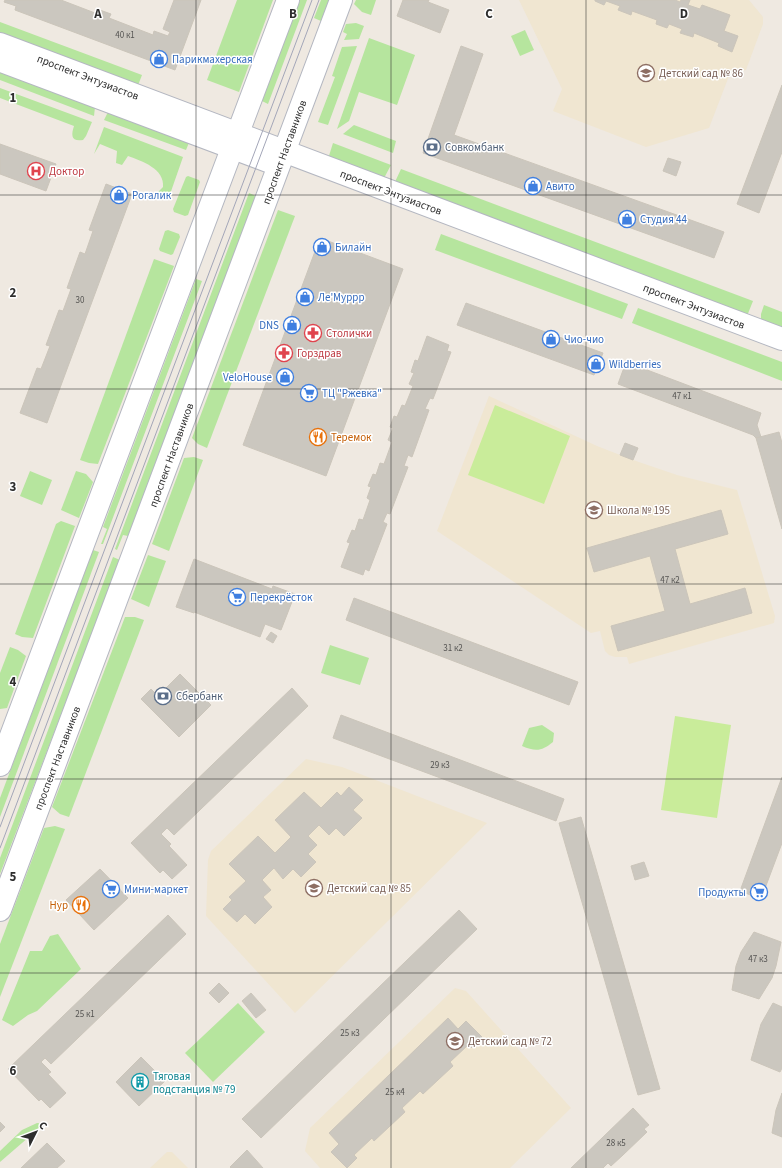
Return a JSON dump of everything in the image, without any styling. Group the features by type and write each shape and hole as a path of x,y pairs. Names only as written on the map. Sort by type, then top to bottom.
{"main road":[{"path":"0,765 288,0"},
{"name":"проспект Наставников","path":"0,910 341,0"},
{"name":"проспект Энтузиастов","path":"0,44 235,141 782,352"},
{"name":"проспект Энтузиастов","path":"0,60 235,141"},
{"name":"проспект Энтузиастов","path":"282,159 782,339"}],"shaded area":[{"name":"Детский сад № 86","path":"519,0 749,0 763,17 763,24 746,70 729,76 709,128 646,147 553,111 562,89"},
{"name":"Школа № 195","path":"489,396 597,446 633,460 677,475 737,490 775,616 774,623 629,664 627,657 615,657 609,655 605,651 600,631 591,633 437,531"},
{"name":"Детский сад № 85","path":"306,759 342,767 487,823 295,1013 206,916 208,860 211,851"},
{"name":"Детский сад № 72","path":"455,988 466,991 571,1108 510,1168 320,1168 305,1151 310,1128"},
{"path":"167,1152 172,1152 188,1168 150,1168"}],"green space":[{"path":"237,0 273,0 239,92 207,80"},
{"path":"300,0 307,0 268,104 262,101"},
{"path":"321,0 329,0 321,21 314,18"},
{"path":"356,0 376,0 371,15 362,12 354,4"},
{"path":"0,22 142,75 137,88 0,36"},
{"path":"356,23 364,26 359,39 344,40 347,34 343,32 346,24"},
{"path":"525,30 534,50 520,56 511,36"},
{"path":"369,38 415,55 397,105 359,92 349,121 337,129"},
{"path":"357,46 328,125 318,122 335,77 332,76 342,47"},
{"path":"0,68 95,107 94,116 0,80"},
{"path":"0,88 92,122 86,136 83,140 76,140 72,135 74,126 0,98"},
{"path":"108,112 190,140 186,150 104,120"},
{"path":"354,125 396,141 393,153 343,134"},
{"path":"104,127 183,157 168,200 158,197 157,193 163,187 163,181 160,175 146,163 128,156 122,165 116,163 117,151 100,144 94,154"},
{"path":"333,143 391,165 383,180 328,159"},
{"path":"401,169 753,301 747,316 394,184"},
{"path":"188,176 199,180 200,182 188,215 185,216 174,212 173,209 186,177"},
{"path":"249,193 256,196 128,536 123,535 117,550 115,549"},
{"path":"278,210 295,216 207,448 198,444 192,438"},
{"path":"168,230 179,234 180,237 173,254 171,255 160,251 159,249 165,231"},
{"path":"441,234 628,304 622,319 435,250"},
{"path":"154,259 174,266 98,464 80,460"},
{"path":"196,279 202,281 103,544 101,544 107,529 103,527"},
{"path":"764,305 782,312 782,330 761,320"},
{"path":"638,308 782,362 782,381 632,323"},
{"path":"495,405 570,436 544,504 468,475"},
{"path":"194,457 203,460 169,551 152,544 184,458"},
{"path":"30,471 52,480 42,505 20,496"},
{"path":"76,471 86,474 93,482 79,518 61,510"},
{"path":"61,521 75,526 33,638 22,637 15,634 56,524"},
{"path":"93,550 99,552 0,817 0,798"},
{"path":"148,555 166,561 149,607 131,599"},
{"path":"113,557 120,560 0,874 0,858"},
{"path":"125,617 135,617 144,620 69,817 60,814 52,807"},
{"path":"330,645 369,658 360,685 321,673"},
{"path":"10,647 18,650 26,656 7,708 0,709 0,673"},
{"path":"675,716 731,725 717,818 661,810"},
{"path":"542,725 554,733 553,742 539,750 522,746 529,728"},
{"path":"55,826 65,829 0,997 0,944 44,828"},
{"path":"58,934 81,969 37,1011 28,1015 13,1026 2,1020 30,951 42,951 50,936"},
{"path":"238,1003 265,1032 213,1082 185,1053"},
{"path":"37,1123 44,1124 0,1162 0,1151 22,1130"}],"building":[{"path":"5,0 61,0 95,13 97,9 111,14 109,18 153,35 154,31 168,36 170,32 163,29 174,0 201,0 175,70 15,10 16,6 4,2"},
{"path":"403,0 429,0 428,2 449,10 440,33 397,16"},
{"path":"595,0 675,0 680,2 681,0 690,0 688,5 700,9 702,5 730,15 724,31 738,36 732,52 718,46 719,43 694,33 693,37 680,33 682,29 669,24 667,28 656,24 657,20 632,11 631,15 618,10 620,6 606,1 604,5"},
{"path":"461,46 483,54 454,135 724,232 714,258 423,153"},
{"path":"782,85 782,152 759,213 737,204"},
{"path":"0,144 56,164 46,191 0,174"},
{"path":"668,158 681,162 676,176 663,171"},
{"path":"106,184 132,194 47,423 20,413 37,368 41,369 50,346 46,345 59,310 63,311 71,289 67,288 80,252 85,254 93,231 89,230"},
{"name":"ТЦ \"Ржевка\"","path":"320,238 403,269 326,476 243,445"},
{"path":"466,303 603,353 594,375 457,325"},
{"path":"427,336 449,345 447,351 451,352 433,399 430,398 425,409 429,410 412,457 408,455 404,466 408,467 390,514 387,513 383,522 387,524 369,571 365,569 363,575 341,567 350,543 347,542 352,530 355,531 359,519 363,520 370,500 367,498 371,487 368,486 373,474 376,475 380,463 384,464 392,442 388,440 393,428 390,427 394,416 397,417 402,405 405,406 413,386 409,384 414,373 411,372 415,360 418,361"},
{"path":"626,362 761,413 757,425 761,437 756,438 753,435 618,384"},
{"path":"779,432 782,443 782,529 756,438"},
{"path":"625,443 638,448 633,460 620,455"},
{"path":"721,510 728,534 675,549 690,604 745,588 752,613 618,651 611,626 665,611 650,556 594,572 587,548"},
{"name":"Перекрёсток","path":"194,559 272,589 273,586 295,594 281,630 265,624 260,637 194,612 176,607"},
{"path":"354,598 578,682 569,705 346,620"},
{"path":"271,632 277,636 273,643 266,639"},
{"path":"180,674 211,705 179,737 141,699 151,689 158,696"},
{"path":"292,688 308,706 174,835 167,828 161,834 171,844 169,846 187,865 172,879 163,870 160,873 131,843"},
{"path":"341,715 564,799 556,821 333,738"},
{"path":"782,777 782,843 761,899 740,891"},
{"path":"349,787 363,800 353,810 362,818 344,836 336,828 329,835 319,825 308,836 317,845 308,854 316,862 301,877 293,869 283,879 274,868 262,880 271,890 263,897 272,907 255,924 245,914 237,922 223,909 232,900 229,897 246,881 229,864 258,836 275,853 291,837 275,820 304,792 321,808 337,792 341,796"},
{"path":"581,817 660,1089 638,1095 559,823"},
{"path":"644,862 649,876 635,880 631,866"},
{"path":"100,869 128,898 94,930 66,900"},
{"path":"459,910 477,929 261,1138 242,1119"},
{"path":"168,915 186,934 51,1064 45,1058 41,1062 51,1072 48,1074 66,1093 50,1108 41,1099 39,1101 8,1069"},
{"path":"754,932 781,942 772,978 759,999 732,990 736,966 741,952"},
{"path":"219,983 229,993 219,1003 209,993"},
{"path":"251,993 266,1010 256,1018 242,1001"},
{"path":"773,1003 782,1007 782,1068 780,1072 751,1060 761,1024"},
{"path":"448,1018 458,1029 466,1021 482,1037 471,1048 468,1045 450,1062 453,1066 423,1094 420,1091 402,1108 405,1112 374,1141 372,1138 354,1155 357,1158 347,1168 331,1152 339,1144 329,1133"},
{"name":"Тяговая подстанция № 79","path":"141,1057 165,1081 139,1106 116,1082"},
{"path":"782,1093 782,1137 772,1133 776,1110"},
{"path":"633,1108 649,1125 644,1129 647,1132 611,1166 608,1163 603,1168 571,1168"},
{"path":"0,1122 5,1127 0,1132"},
{"path":"47,1143 65,1161 57,1168 21,1168"},
{"path":"247,1150 263,1168 231,1168 230,1167"}],"tram line":[{"path":"0,827 312,0"},
{"path":"0,848 319,0"}],"place":[{"name":"Парикмахерская","path":"159,59"},
{"name":"Детский сад № 86","path":"646,73"},
{"name":"Совкомбанк","path":"432,147"},
{"name":"Доктор","path":"36,171"},
{"name":"Авито","path":"533,186"},
{"name":"Рогалик","path":"119,195"},
{"name":"Студия 44","path":"627,219"},
{"name":"Билайн","path":"322,247"},
{"name":"Ле'Муррр","path":"305,297"},
{"name":"DNS","path":"292,325"},
{"name":"Столички","path":"313,333"},
{"name":"Чио-чио","path":"551,339"},
{"name":"Горздрав","path":"284,353"},
{"name":"Wildberries","path":"596,364"},
{"name":"VeloHouse","path":"285,377"},
{"name":"ТЦ \"Ржевка\"","path":"309,393"},
{"name":"Теремок","path":"318,437"},
{"name":"Школа № 195","path":"594,510"},
{"name":"Перекрёсток","path":"237,597"},
{"name":"Сбербанк","path":"163,696"},
{"name":"Детский сад № 85","path":"314,888"},
{"name":"Мини-маркет","path":"111,889"},
{"name":"Продукты","path":"759,892"},
{"name":"Нур","path":"81,905"},
{"name":"Детский сад № 72","path":"455,1041"},
{"name":"Тяговая подстанция № 79","path":"140,1082"}]}
